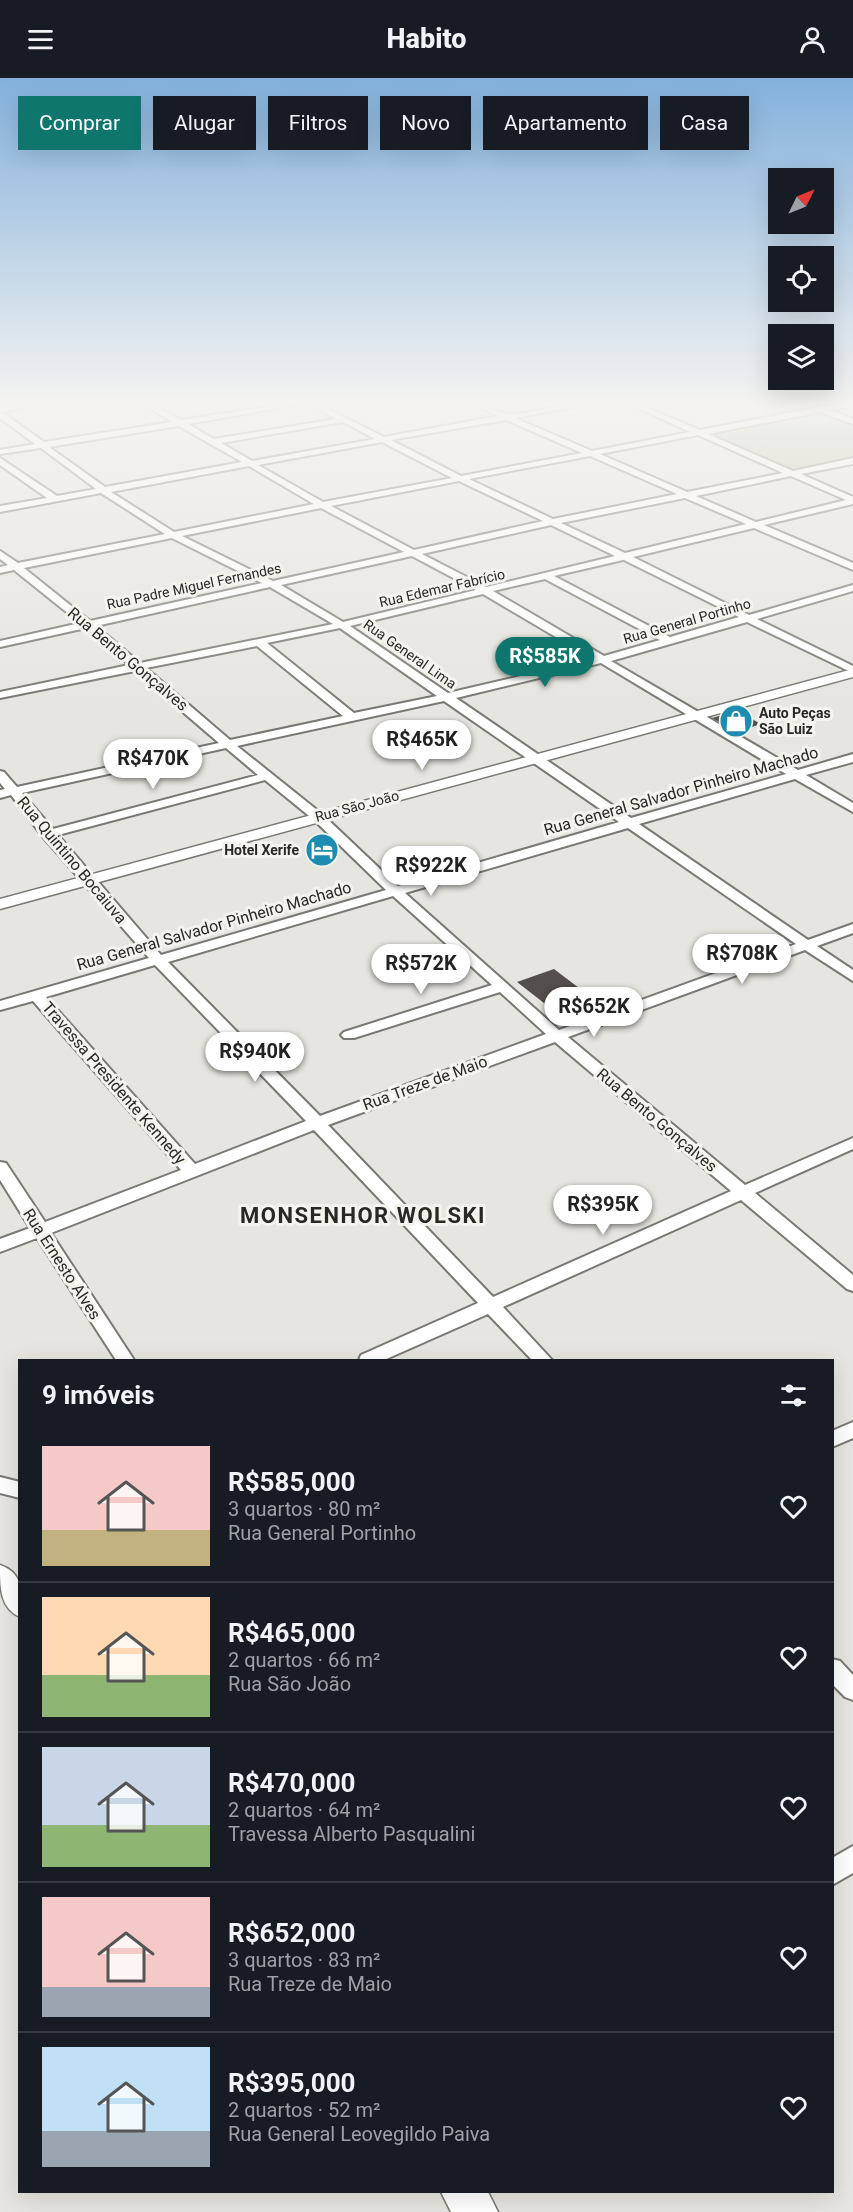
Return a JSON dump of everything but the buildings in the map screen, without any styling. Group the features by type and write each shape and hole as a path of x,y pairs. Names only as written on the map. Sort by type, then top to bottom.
{"highway":[{"path":"0,1578 18,1601"},
{"path":"463,2193 477,2212"}],"main road":[{"name":"Rua São João","path":"0,904 853,672"}],"street":[{"path":"0,508 21,505"},
{"name":"Rua General Lima","path":"125,505 171,534 272,584 342,625 853,977"},
{"path":"0,570 322,505 486,591 853,808"},
{"path":"515,505 751,619 853,672"},
{"name":"Rua Padre Miguel Fernandes","path":"0,644 638,505"},
{"path":"707,505 853,567"},
{"name":"Rua Edemar Fabrício","path":"0,695 342,625 627,558 838,505"},
{"name":"Rua Bento Gonçalves","path":"0,554 138,665 226,743 318,817 395,891 556,1035 853,1285"},
{"path":"548,577 671,642"},
{"name":"Rua General Portinho","path":"7,793 226,743 353,718 602,660 853,588"},
{"path":"0,630 14,641"},
{"path":"258,641 353,718"},
{"name":"Rua General Salvador Pinheiro Machado","path":"0,1006 853,758"},
{"name":"Rua Quintino Bocaiuva","path":"0,776 7,793 90,880 158,960 542,1359"},
{"path":"48,834 267,776"},
{"name":"Rua Treze de Maio","path":"0,1246 317,1124 853,928"},
{"path":"349,1035 502,987"},
{"name":"Travessa Presidente Kennedy","path":"36,995 192,1171"},
{"path":"370,1359 853,1143"},
{"name":"Rua Ernesto Alves","path":"0,1167 124,1359"},
{"path":"834,1439 853,1429"},
{"path":"0,1485 18,1490"},
{"path":"834,1670 853,1690"},
{"path":"834,1872 853,1858"}],"place":[{"name":"Auto Peças São Luiz","path":"736,721"},
{"name":"Hotel Xerife","path":"322,850"}],"district":[{"name":"MONSENHOR WOLSKI","path":"363,1215"}]}
